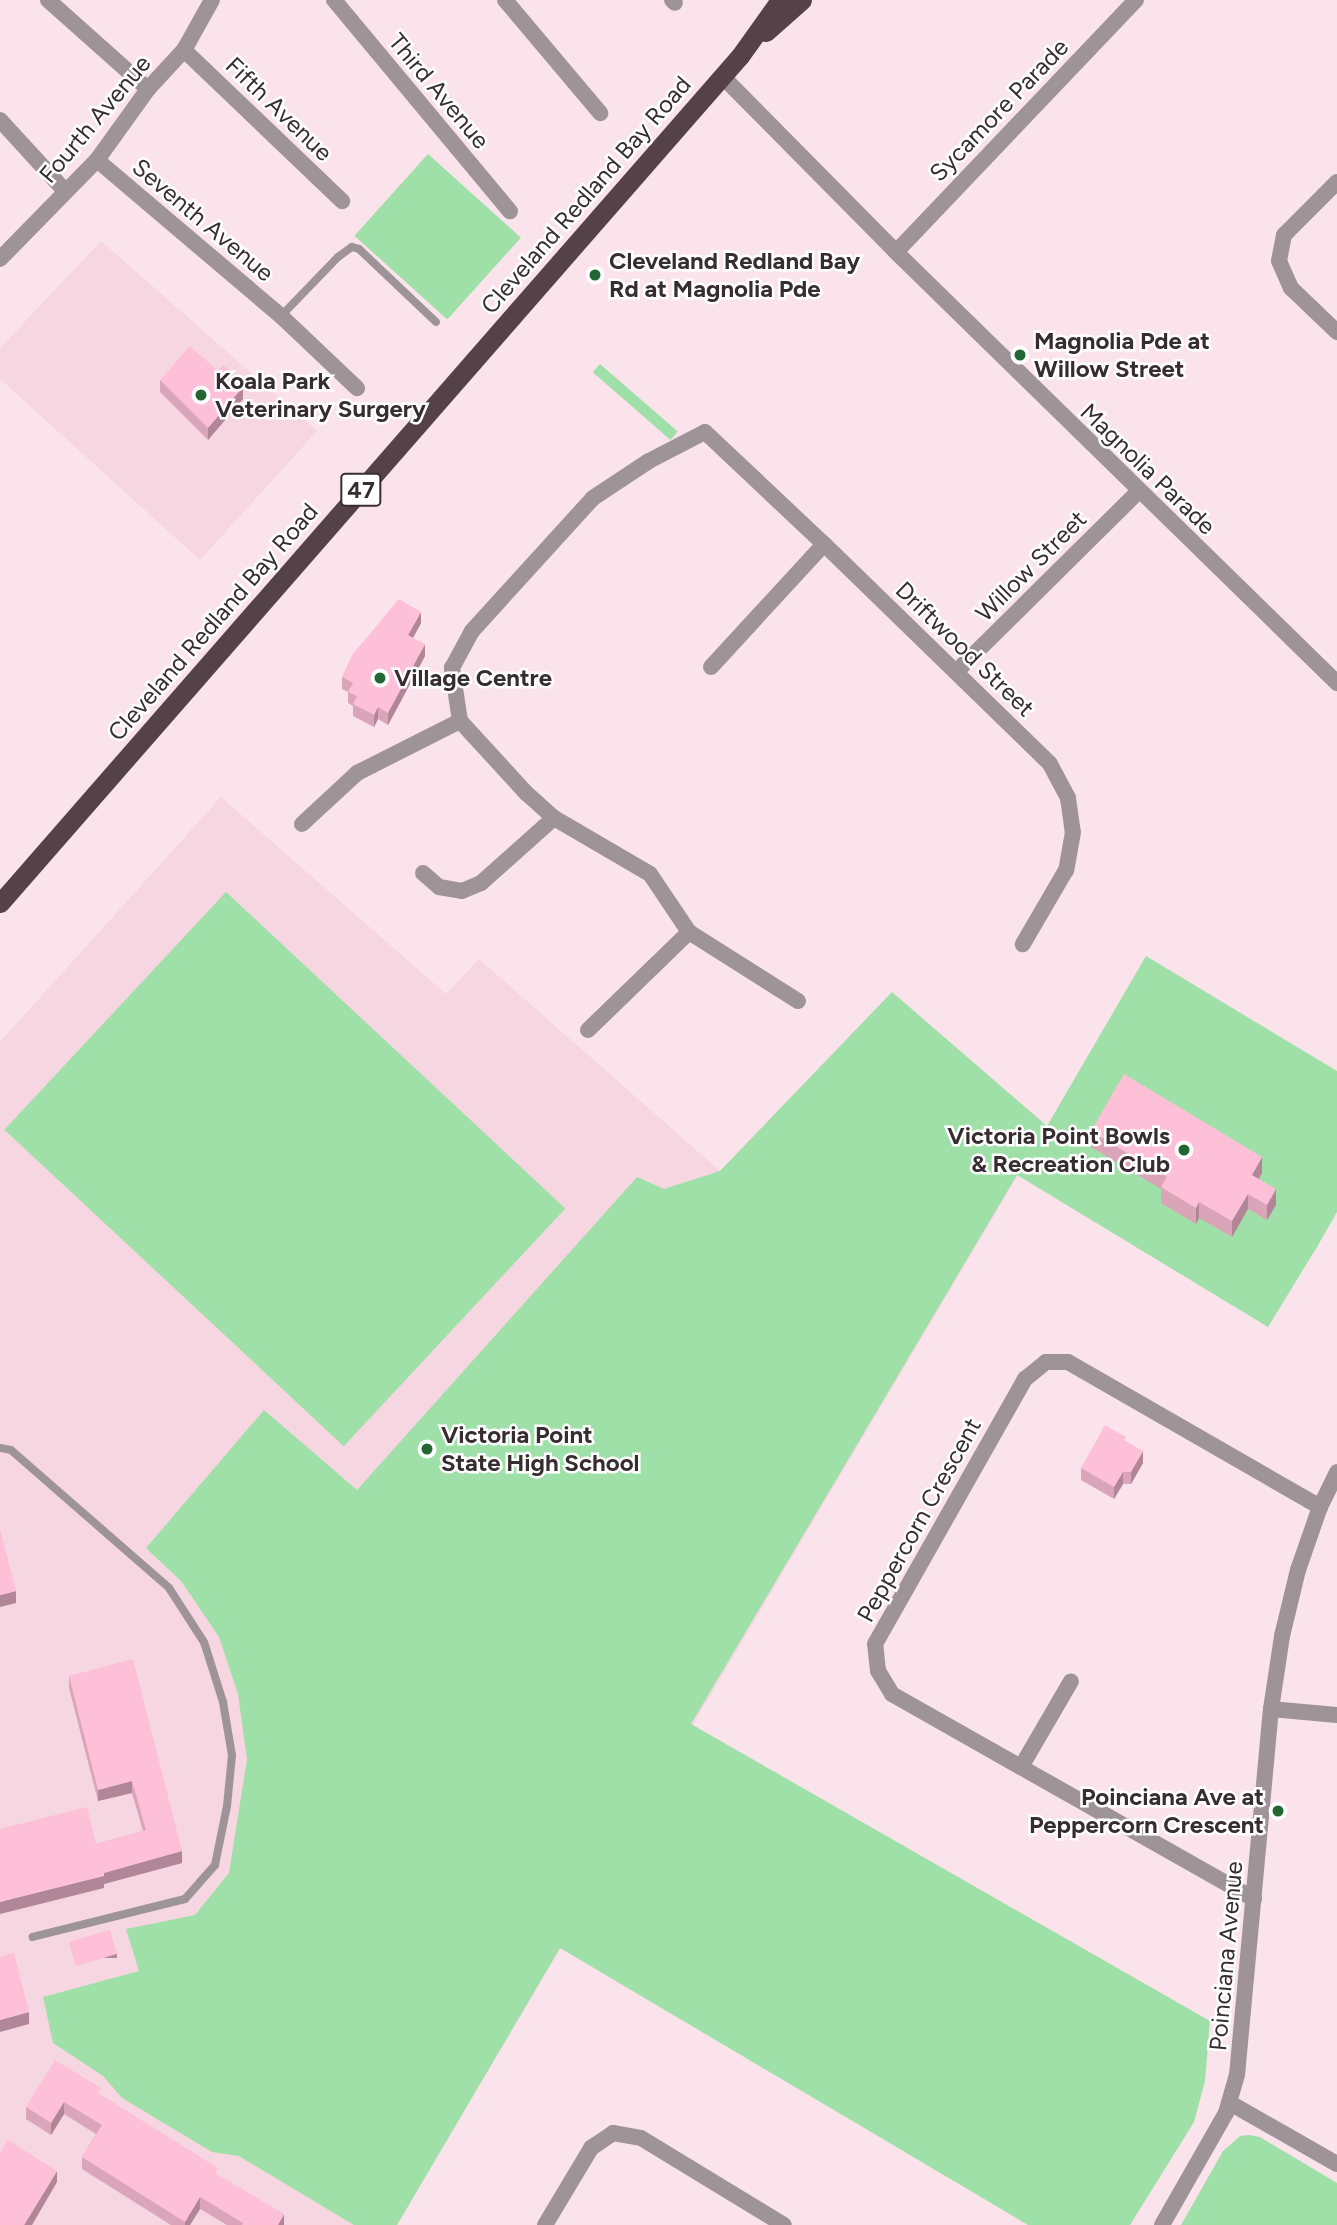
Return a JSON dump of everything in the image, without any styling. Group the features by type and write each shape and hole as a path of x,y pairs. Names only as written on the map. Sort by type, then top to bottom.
{"highway":[{"name":"Cleveland Redland Bay Road","path":"740,56 780,0"},
{"name":"Cleveland Redland Bay Road","path":"0,903 722,76 740,56 802,0"}],"street":[{"path":"48,0 148,89"},
{"name":"Fourth Avenue","path":"0,259 97,160 148,89 184,50 212,0"},
{"name":"Third Avenue","path":"334,0 510,211"},
{"path":"505,0 600,113"},
{"name":"Sycamore Parade","path":"896,252 1136,0"},
{"name":"Fifth Avenue","path":"184,50 342,201"},
{"name":"Magnolia Parade","path":"722,76 896,252 1337,683"},
{"path":"0,120 65,191"},
{"name":"Seventh Avenue","path":"97,160 281,316 357,388"},
{"path":"1337,182 1284,235 1279,261 1292,288 1337,332"},
{"name":"Driftwood Street","path":"460,721 452,668 472,631 593,498 649,461 705,432 1050,764 1068,798 1073,832 1066,870 1023,944"},
{"name":"Willow Street","path":"956,672 1139,491"},
{"path":"711,667 824,544"},
{"path":"302,824 357,773 460,721 554,818 650,874 689,932 798,1001"},
{"path":"423,873 439,887 462,891 481,883 554,818"},
{"path":"587,1030 689,932"},
{"name":"Peppercorn Crescent","path":"1254,1899 892,1694 878,1671 875,1644 1025,1379 1046,1362 1068,1362 1320,1507"},
{"name":"Poinciana Avenue","path":"1162,2225 1230,2104 1243,2036 1271,1709 1282,1636 1298,1570 1320,1507 1337,1472"},
{"path":"1021,1767 1071,1681"},
{"path":"1271,1709 1337,1715"},
{"path":"1230,2104 1337,2164"},
{"path":"545,2225 591,2148 613,2133 640,2138 784,2225"}],"lane":[{"name":"Seventh Avenue","path":"281,316 338,257 352,247 359,249 436,322"},
{"path":"0,1448 11,1450 169,1588 204,1642 223,1702 232,1755 227,1805 215,1865 185,1899 33,1937"}],"shaded area":[{"path":"101,241 317,431 200,560 0,379 0,348"},
{"name":"Victoria Point State High School","path":"221,797 446,994 479,959 720,1171 892,992 1047,1126 397,2225 0,2225 0,1042"}],"green space":[{"path":"428,154 521,238 447,319 354,236"},
{"path":"600,364 678,432 671,440 593,372"},
{"path":"226,892 565,1208 344,1446 4,1130"},
{"path":"1146,956 1337,1071 1337,1212 1317,1247 1268,1327 1017,1175 691,1724 1210,2021 1205,2081 1194,2122 1130,2225 1028,2225 560,1948 397,2225 354,2225 239,2156 212,2152 122,2098 103,2076 53,2043 43,1997 139,1971 126,1929 195,1915 229,1873 247,1759 238,1694 219,1637 181,1581 146,1548 264,1410 357,1490 637,1177 664,1189 720,1171 892,992 1047,1126"},
{"path":"1240,2136 1260,2137 1337,2183 1337,2225 1181,2225 1223,2151"}],"building":[{"name":"Koala Park Veterinary Surgery","path":"190,346 218,371 223,365 235,375 232,378 243,387 208,428 160,380"},
{"name":"Village Centre","path":"399,599 421,612 408,635 425,644 388,713 378,707 374,715 353,704 357,696 348,692 353,683 342,677 352,655"},
{"path":"1124,1074 1262,1157 1252,1175 1276,1189 1267,1205 1248,1194 1232,1221 1199,1202 1196,1208 1161,1187 1167,1177 1091,1131"},
{"path":"1105,1425 1143,1451 1131,1472 1123,1472 1114,1487 1081,1468"},
{"path":"0,1529 16,1591 0,1595"},
{"path":"133,1659 182,1851 104,1873 104,1876 0,1902 0,1829 87,1807 96,1844 146,1830 132,1781 98,1790 69,1676"},
{"path":"110,1930 117,1954 76,1966 69,1942"},
{"path":"14,1953 29,2012 0,2020 0,1957"},
{"path":"55,2060 101,2088 98,2093 218,2168 215,2173 284,2214 278,2225 242,2225 243,2223 200,2197 185,2222 82,2157 102,2125 64,2102 51,2123 26,2107"},
{"path":"8,2140 57,2171 24,2225 0,2225 0,2153"}],"place":[{"name":"Cleveland Redland Bay Rd at Magnolia Pde","path":"595,275"},
{"name":"Magnolia Pde at Willow Street","path":"1020,355"},
{"name":"Koala Park Veterinary Surgery","path":"201,395"},
{"name":"Village Centre","path":"380,678"},
{"name":"Victoria Point Bowls & Recreation Club","path":"1184,1150"},
{"name":"Victoria Point State High School","path":"427,1449"},
{"name":"Poinciana Ave at Peppercorn Crescent","path":"1278,1811"}]}
